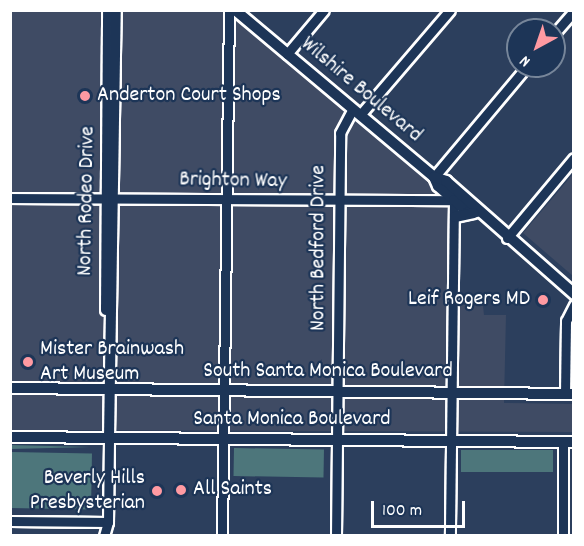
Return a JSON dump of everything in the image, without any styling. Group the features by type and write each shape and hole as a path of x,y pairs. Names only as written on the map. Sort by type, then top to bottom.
{"main road":[{"name":"North Rodeo Drive","path":"108,10 111,199"},
{"name":"North Rodeo Drive","path":"109,438 111,199 116,10"},
{"name":"Wilshire Boulevard","path":"236,10 434,177 438,186 454,201 468,212 477,212"},
{"name":"Wilshire Boulevard","path":"434,177 443,179 475,206 477,212 573,294"},
{"path":"455,217 477,212"},
{"name":"South Santa Monica Boulevard","path":"10,388 569,394"},
{"name":"Santa Monica Boulevard","path":"10,437 568,442"}],"street":[{"path":"222,536 224,201 229,10"},
{"path":"287,54 324,10"},
{"name":"North Bedford Drive","path":"336,536 340,133 356,112 450,10"},
{"path":"434,177 517,78"},
{"path":"507,238 573,158"},
{"name":"Brighton Way","path":"10,198 454,201"},
{"path":"397,201 446,208 454,240"},
{"path":"450,536 454,201"},
{"path":"569,394 566,321 573,305"},
{"name":"North Rodeo Drive","path":"104,536 108,522 109,438"},
{"path":"563,536 568,442"},
{"path":"10,521 108,522"},
{"name":"North Rodeo Drive","path":"108,522 112,536"}],"shaded area":[{"path":"11,10 226,11 429,180 449,206 446,303 483,306 484,315 506,315 504,403 574,404 573,432 11,430"},
{"path":"573,174 573,276 523,233"}],"green space":[{"path":"11,445 90,447 11,449"},
{"path":"234,448 324,450 323,478 234,476"},
{"path":"461,450 553,450 553,472 461,472"},
{"path":"11,452 92,453 91,509 10,508"}],"place":[{"name":"Anderton Court Shops","path":"85,96"},
{"name":"Leif Rogers MD","path":"543,300"},
{"name":"Mister Brainwash Art Museum","path":"28,362"},
{"name":"All Saints","path":"181,490"},
{"name":"Beverly Hills Presbysterian","path":"157,491"}]}
